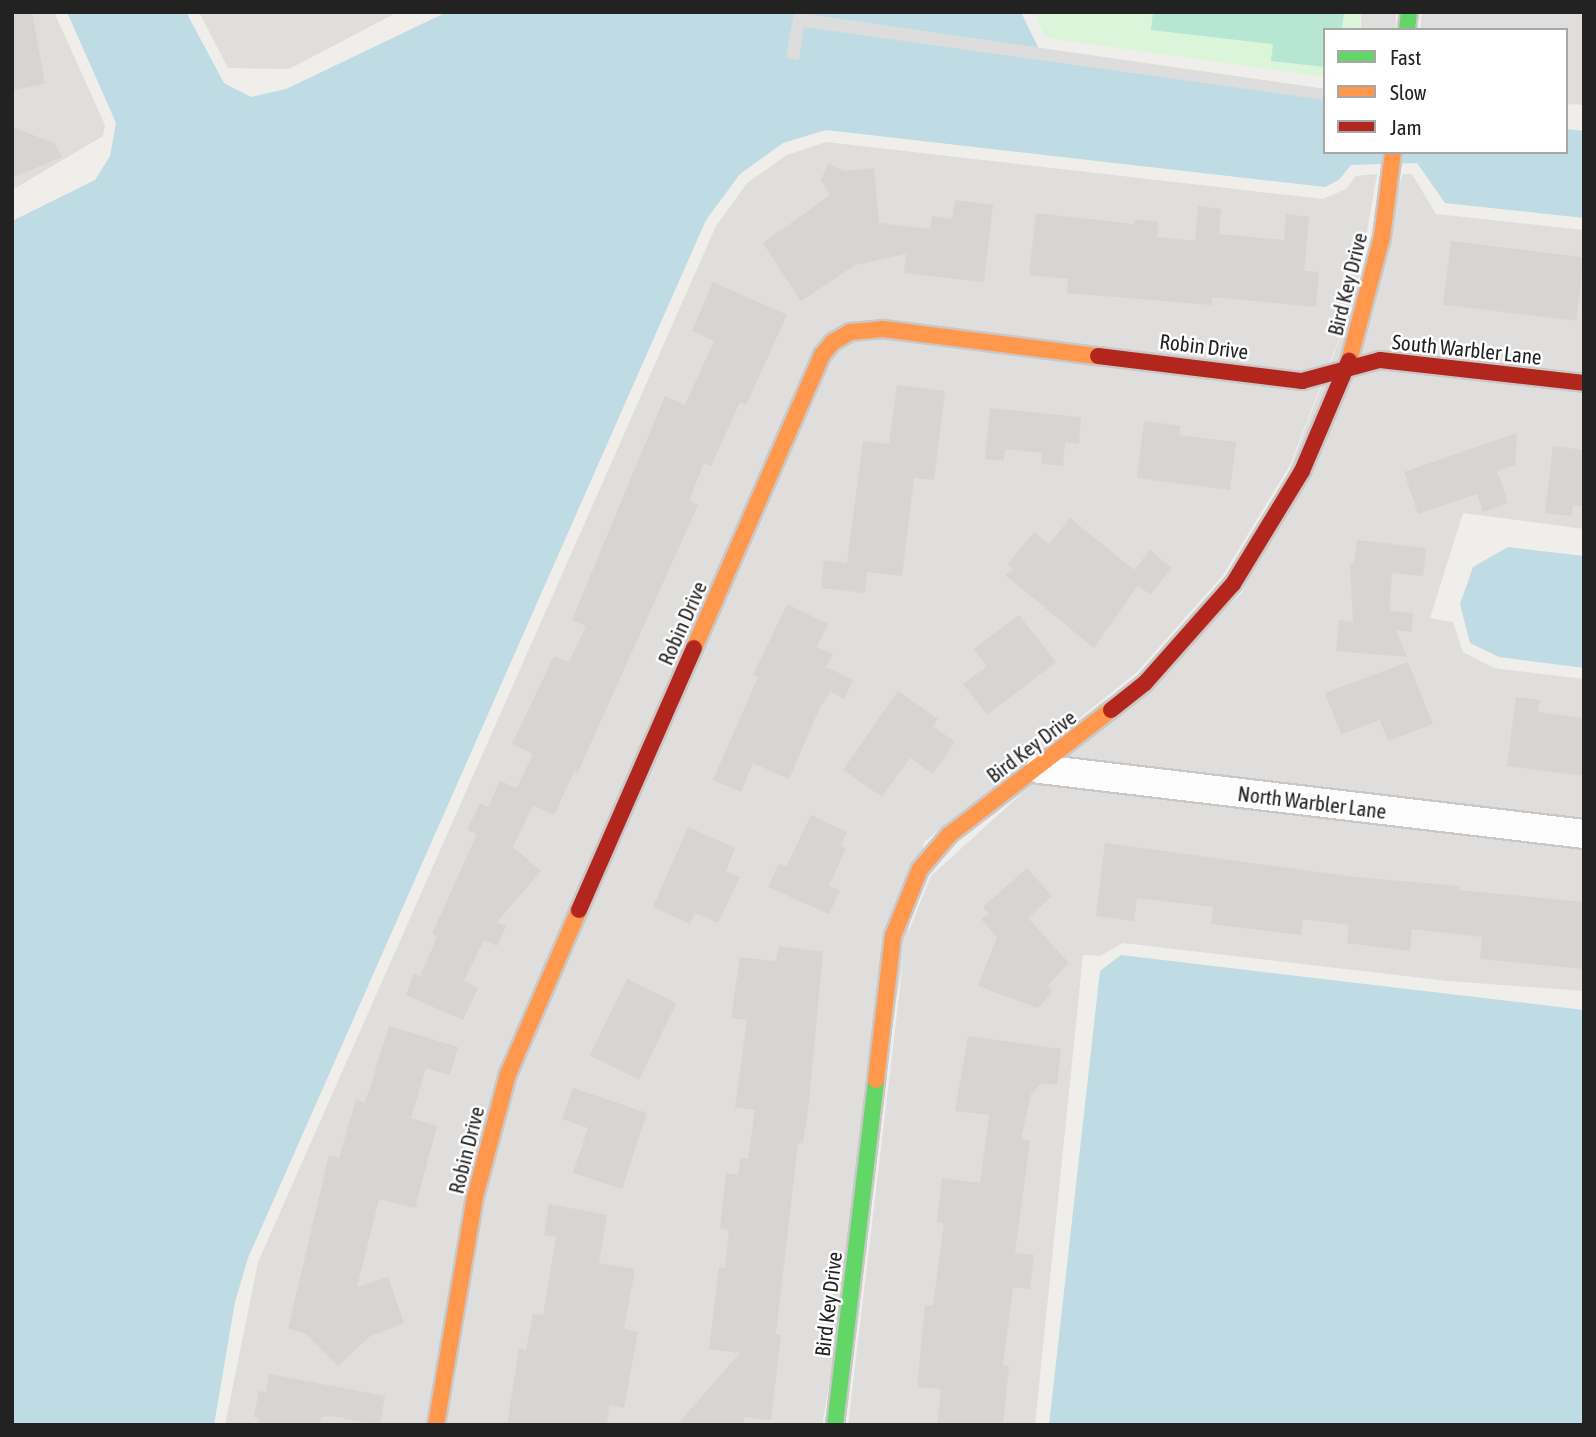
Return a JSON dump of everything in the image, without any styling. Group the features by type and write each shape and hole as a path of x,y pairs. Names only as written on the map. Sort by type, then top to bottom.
{"street":[{"name":"Bird Key Drive","path":"835,1425 893,936 900,911 920,869 949,835 1040,769 1146,683 1233,584 1302,471 1347,368 1382,237 1393,154"},
{"name":"Robin Drive","path":"436,1425 475,1197 508,1074 822,355 833,342 850,332 883,329 1302,380 1347,368"},
{"name":"South Warbler Lane","path":"1347,368 1403,361 1584,383"},
{"name":"North Warbler Lane","path":"1040,769 1584,834"}],"shaded area":[{"path":"12,12 54,12 105,125 103,136 12,190"},
{"path":"199,12 398,12 289,69 228,68"},
{"path":"1361,12 1396,12 1396,28 1361,28"},
{"path":"1422,12 1584,12 1584,105 1568,104 1568,28 1420,28"},
{"path":"826,142 1323,199 1346,189 1356,176 1377,174 1356,295 1290,465 1223,575 1137,672 924,842 822,1425 225,1425 258,1262 716,226 747,183 787,155"},
{"path":"1403,174 1412,174 1436,214 1584,230 1584,529 1463,513 1430,618 1453,622 1463,652 1494,668 1584,679 1584,991 1448,981 1123,943 1100,956 1083,955 1035,1425 848,1425 906,938 931,876 1242,593"}],"green space":[{"path":"1034,12 1361,12 1358,28 1323,28 1323,77 1046,38"},
{"path":"1153,12 1344,12 1342,28 1323,28 1323,67 1271,61 1273,44 1151,30"}],"water":[{"path":"67,12 186,12 224,83 251,97 286,89 447,12 1021,12 1039,49 1323,89 1323,154 1568,154 1568,129 1584,131 1584,218 1445,203 1417,163 1351,165 1339,180 1325,187 826,130 783,143 740,174 706,220 248,1258 235,1302 214,1425 12,1425 12,221 95,180 110,156 116,123"},
{"path":"1508,547 1584,556 1584,668 1499,657 1470,643 1460,604 1473,567"},
{"path":"1121,955 1584,1010 1584,1425 1049,1425 1100,971"}],"pier":[{"path":"794,12 1323,89 1323,100 804,27 799,60 786,58"}],"building":[{"path":"32,12 45,84 12,90 12,15"},
{"path":"12,127 54,143 62,157 12,178"},
{"path":"828,163 844,171 874,168 879,223 930,229 932,216 952,219 955,200 993,205 984,282 904,273 906,254 855,265 801,301 763,243 830,195 821,180"},
{"path":"1198,206 1221,209 1219,234 1284,240 1286,214 1309,217 1304,271 1319,272 1316,307 1212,297 1212,305 1067,293 1068,279 1029,275 1036,213 1134,224 1135,219 1158,222 1157,237 1195,241"},
{"path":"1451,241 1584,257 1576,321 1443,305"},
{"path":"713,282 787,315 746,405 740,402 711,466 704,463 689,501 698,505 577,774 574,772 554,815 533,805 513,847 541,871 497,922 506,926 497,946 484,940 464,981 478,988 463,1020 406,995 414,973 420,977 437,937 432,934 477,834 467,830 480,803 488,807 500,781 517,788 533,754 512,744 554,656 569,662 586,626 572,620 665,396 685,405 714,341 692,331"},
{"path":"897,385 945,391 934,480 914,478 902,576 867,572 865,593 821,588 824,560 847,563 863,441 889,444"},
{"path":"990,408 1081,417 1079,444 1065,442 1063,466 1041,464 1042,453 1005,449 1004,461 985,459"},
{"path":"1144,421 1181,426 1179,435 1236,442 1230,490 1137,478"},
{"path":"1517,433 1515,465 1497,471 1508,503 1483,512 1477,494 1418,514 1404,472"},
{"path":"1553,446 1584,450 1584,506 1573,505 1572,516 1545,513"},
{"path":"1070,518 1134,570 1150,550 1172,568 1150,595 1138,585 1094,648 1005,575 1013,569 1007,565 1034,532 1049,544"},
{"path":"1357,540 1426,548 1423,576 1392,573 1389,611 1413,613 1412,632 1396,630 1407,657 1336,651 1339,620 1353,622 1350,563 1354,563"},
{"path":"787,604 828,624 817,647 833,654 826,667 853,680 844,699 831,692 820,707 789,779 753,763 741,792 713,780 758,677 753,675"},
{"path":"1019,615 1056,662 987,715 963,684 987,666 974,649"},
{"path":"1408,662 1433,724 1388,741 1380,720 1341,734 1325,693"},
{"path":"898,691 938,719 933,726 955,742 933,774 910,758 882,797 843,770"},
{"path":"1516,697 1540,700 1538,712 1582,718 1584,776 1507,766"},
{"path":"811,815 847,832 841,846 846,848 829,886 840,890 829,914 768,887 779,863 786,867"},
{"path":"688,827 735,848 726,871 740,877 718,923 695,913 690,924 653,907"},
{"path":"1105,843 1355,877 1459,886 1459,890 1584,902 1584,969 1480,959 1482,937 1412,929 1410,951 1347,943 1349,925 1303,919 1301,935 1211,924 1213,907 1137,898 1134,921 1096,916"},
{"path":"1027,868 1052,896 1028,918 1069,963 1048,985 1052,992 1038,1008 978,986 997,937 981,919 989,914 983,907"},
{"path":"779,946 823,952 808,1110 803,1143 798,1143 776,1334 781,1335 771,1420 744,1417 744,1425 677,1425 740,1353 709,1349 719,1267 725,1268 729,1230 720,1229 726,1173 738,1175 740,1158 748,1159 755,1110 735,1107 747,1020 731,1018 740,957 776,961"},
{"path":"627,979 676,1003 639,1080 590,1055"},
{"path":"389,1026 458,1047 450,1075 426,1068 411,1118 437,1126 415,1208 379,1199 357,1287 388,1277 404,1323 369,1337 338,1366 305,1333 288,1329 329,1155 339,1158 356,1100 365,1103"},
{"path":"968,1036 1061,1049 1057,1085 1042,1083 1031,1094 1021,1139 1030,1141 1015,1253 1034,1255 1030,1289 1013,1287 1003,1365 1009,1366 1003,1425 937,1425 941,1389 917,1387 925,1305 933,1306 944,1223 937,1222 942,1178 980,1183 989,1115 955,1111"},
{"path":"573,1088 647,1113 622,1189 573,1173 588,1128 562,1119"},
{"path":"549,1204 607,1215 599,1263 635,1269 624,1329 638,1332 624,1408 609,1405 607,1425 507,1425 519,1349 526,1350 533,1314 543,1315 556,1237 544,1235"},
{"path":"269,1374 385,1396 380,1425 330,1416 321,1417 320,1425 258,1425 259,1418 254,1417 259,1391 266,1392"}],"traffic: fast":[{"path":"1407,28 1409,12"},
{"path":"835,1425 876,1080"}],"traffic: slow":[{"path":"1349,361 1382,237 1393,154"},
{"path":"694,648 822,355 833,342 850,332 883,329 1098,356"},
{"path":"876,1080 893,936 920,869 949,835 1111,710"},
{"path":"436,1425 475,1197 508,1074 579,910"}],"traffic: jam":[{"path":"1098,356 1302,381 1380,360 1584,383"},
{"path":"1111,710 1145,683 1233,584 1302,471 1349,361"},
{"path":"579,910 694,648"}]}
